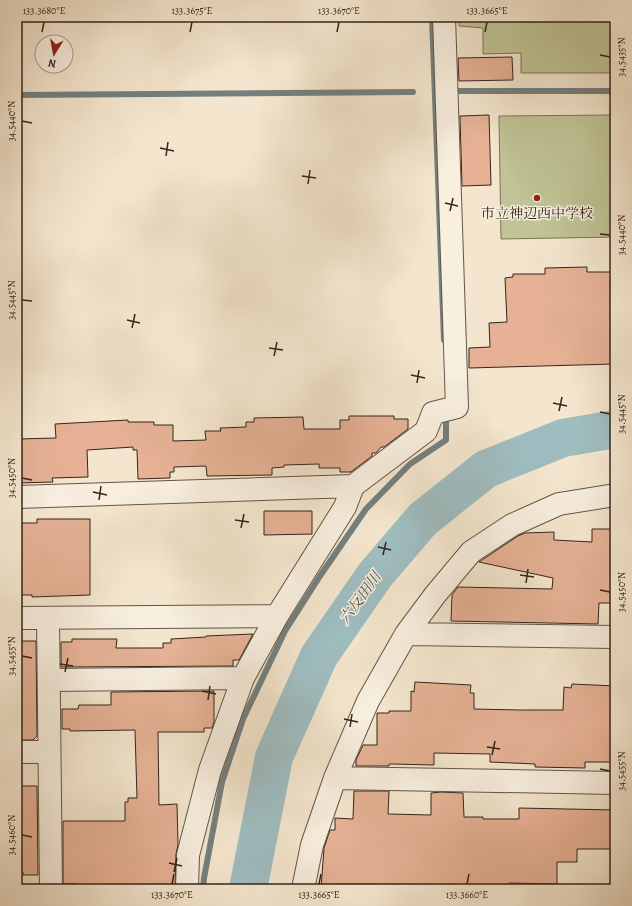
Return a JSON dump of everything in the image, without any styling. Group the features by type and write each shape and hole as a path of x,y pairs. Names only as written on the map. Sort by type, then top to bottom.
{"street":[{"path":"186,889 188,855 210,770 243,678 277,616 345,506 353,486 426,431 433,413 457,407 444,17"},
{"path":"17,497 353,486"},
{"path":"304,889 312,845 336,778 368,701 406,634 435,595 471,552 506,529 559,504 615,495"},
{"path":"17,618 277,616"},
{"path":"48,618 50,680 49,752 51,889"},
{"path":"406,634 615,637"},
{"path":"50,680 243,678"},
{"path":"17,752 49,752"},
{"path":"336,778 615,783"}],"green space":[{"path":"459,17 615,17 615,73 521,73 521,53 483,54 483,28 459,26"},
{"path":"615,115 615,237 501,239 499,116"}],"building":[{"path":"512,57 513,80 459,81 458,58"},
{"path":"489,115 491,185 462,186 460,116"},
{"path":"587,267 587,272 615,272 615,364 469,368 469,348 490,347 489,323 507,322 505,278 513,277 513,274 545,274 545,268"},
{"path":"349,416 394,416 394,419 408,419 408,429 384,447 381,447 376,453 372,453 372,456 351,472 340,472 340,468 319,468 319,464 284,465 284,467 272,468 272,475 207,476 206,466 174,467 174,472 170,472 170,478 138,479 137,450 133,450 133,447 87,450 88,477 52,478 53,482 17,483 17,439 56,438 55,424 128,420 128,422 154,422 154,425 173,425 173,441 206,440 205,431 221,431 220,428 246,427 246,422 254,422 254,418 303,417 304,429 340,429 340,420 349,420"},
{"path":"264,511 312,511 312,534 264,535"},
{"path":"37,519 90,519 90,595 32,597 32,595 17,595 17,523 37,523"},
{"path":"592,529 613,529 612,566 615,566 615,603 599,603 598,624 451,621 452,595 458,587 552,589 553,578 479,562 518,536 525,533 554,532 554,540 592,542"},
{"path":"253,634 239,660 233,660 233,666 61,667 61,642 72,642 72,639 117,639 116,648 163,648 163,643 171,643 171,639"},
{"path":"17,641 36,641 37,736 33,740 17,740"},
{"path":"415,682 471,685 470,693 474,693 474,709 520,710 563,710 564,687 571,688 572,684 615,686 615,762 585,762 585,768 535,767 535,764 490,762 490,754 434,753 434,765 389,764 389,766 356,766 356,760 363,745 377,745 377,713 389,713 389,711 411,711 411,691 414,692"},
{"path":"214,691 214,722 212,728 204,728 204,732 158,732 159,805 177,804 178,845 176,854 175,889 77,889 77,884 63,884 63,821 125,821 125,802 128,802 128,798 137,798 135,730 70,731 70,729 62,729 62,709 78,709 79,705 111,705 111,692"},
{"path":"17,786 37,786 38,875 23,875 23,872 17,872"},
{"path":"354,791 389,791 388,814 431,815 431,793 441,792 463,793 464,817 483,817 483,819 519,819 519,808 615,810 615,849 577,849 577,862 557,862 557,884 509,883 509,889 321,889 324,848 330,830 335,830 335,818 353,819"}],"waterway":[{"path":"432,17 444,340"},
{"path":"455,91 615,91"},
{"path":"17,95 413,92"},
{"path":"203,889 222,782 243,719 285,631 320,576 366,509 410,464 446,440 446,415"},
{"name":"六反田川","path":"248,889 274,757 319,656 375,575 423,519 486,469 563,438 615,429"}],"place":[{"name":"市立神辺西中学校","path":"537,198"}]}
